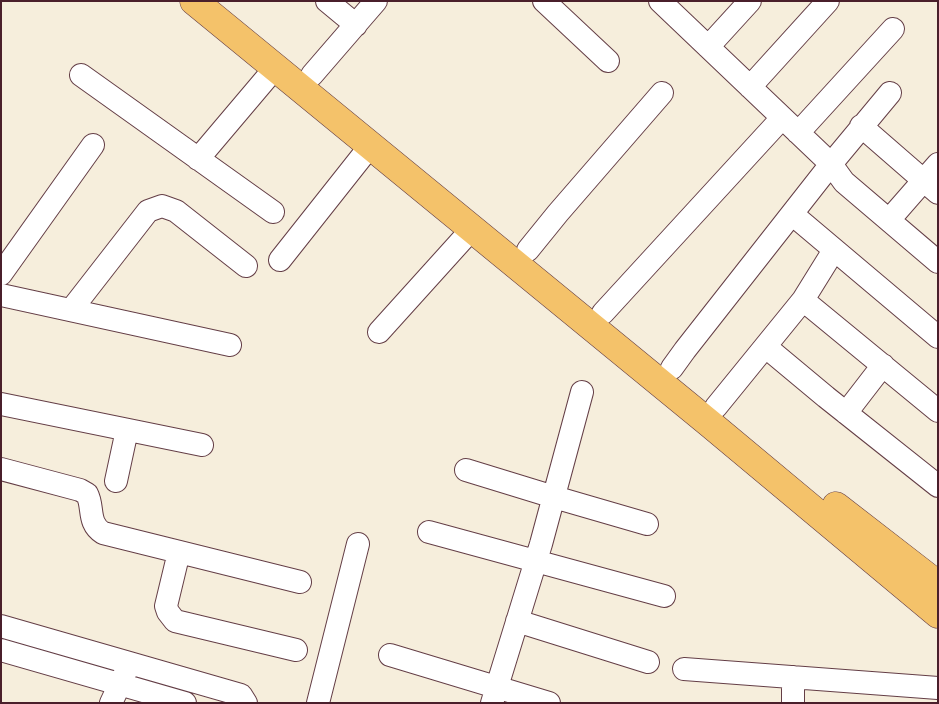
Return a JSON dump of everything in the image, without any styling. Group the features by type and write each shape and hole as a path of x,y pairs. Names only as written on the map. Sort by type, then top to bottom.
{"main road":[{"path":"194,1 709,423 938,614"},
{"path":"224,1 672,368 833,504 938,585"}],"street":[{"path":"327,1 356,25"},
{"path":"312,75 376,1"},
{"path":"544,1 608,61"},
{"path":"660,1 831,164 844,182 938,262"},
{"path":"708,47 750,1"},
{"path":"750,87 828,1"},
{"path":"603,313 644,267 790,125 893,29"},
{"path":"198,159 276,68"},
{"path":"81,75 273,212"},
{"path":"528,250 662,93"},
{"path":"672,368 861,126 890,93"},
{"path":"861,126 933,179 889,220"},
{"path":"1,274 93,145"},
{"path":"280,260 371,145"},
{"path":"71,310 148,211 154,208 162,206 176,211 246,266"},
{"path":"792,214 938,338"},
{"path":"379,332 472,230"},
{"path":"716,407 803,300 834,250"},
{"path":"1,295 230,345"},
{"path":"803,300 938,411"},
{"path":"766,347 938,486"},
{"path":"846,413 883,365"},
{"path":"495,695 536,561 582,392"},
{"path":"1,404 202,445"},
{"path":"116,481 127,430"},
{"path":"1,469 80,490 87,494 94,523 103,532 300,582"},
{"path":"466,470 554,498 647,524"},
{"path":"429,532 664,596"},
{"path":"318,703 358,544"},
{"path":"179,552 166,606 175,621 296,650"},
{"path":"517,621 648,662"},
{"path":"1,626 120,683 241,696 246,703"},
{"path":"1,650 185,703"},
{"path":"390,655 495,695 549,703"},
{"path":"684,669 794,677 899,694 938,688"},
{"path":"793,703 794,677"}]}
